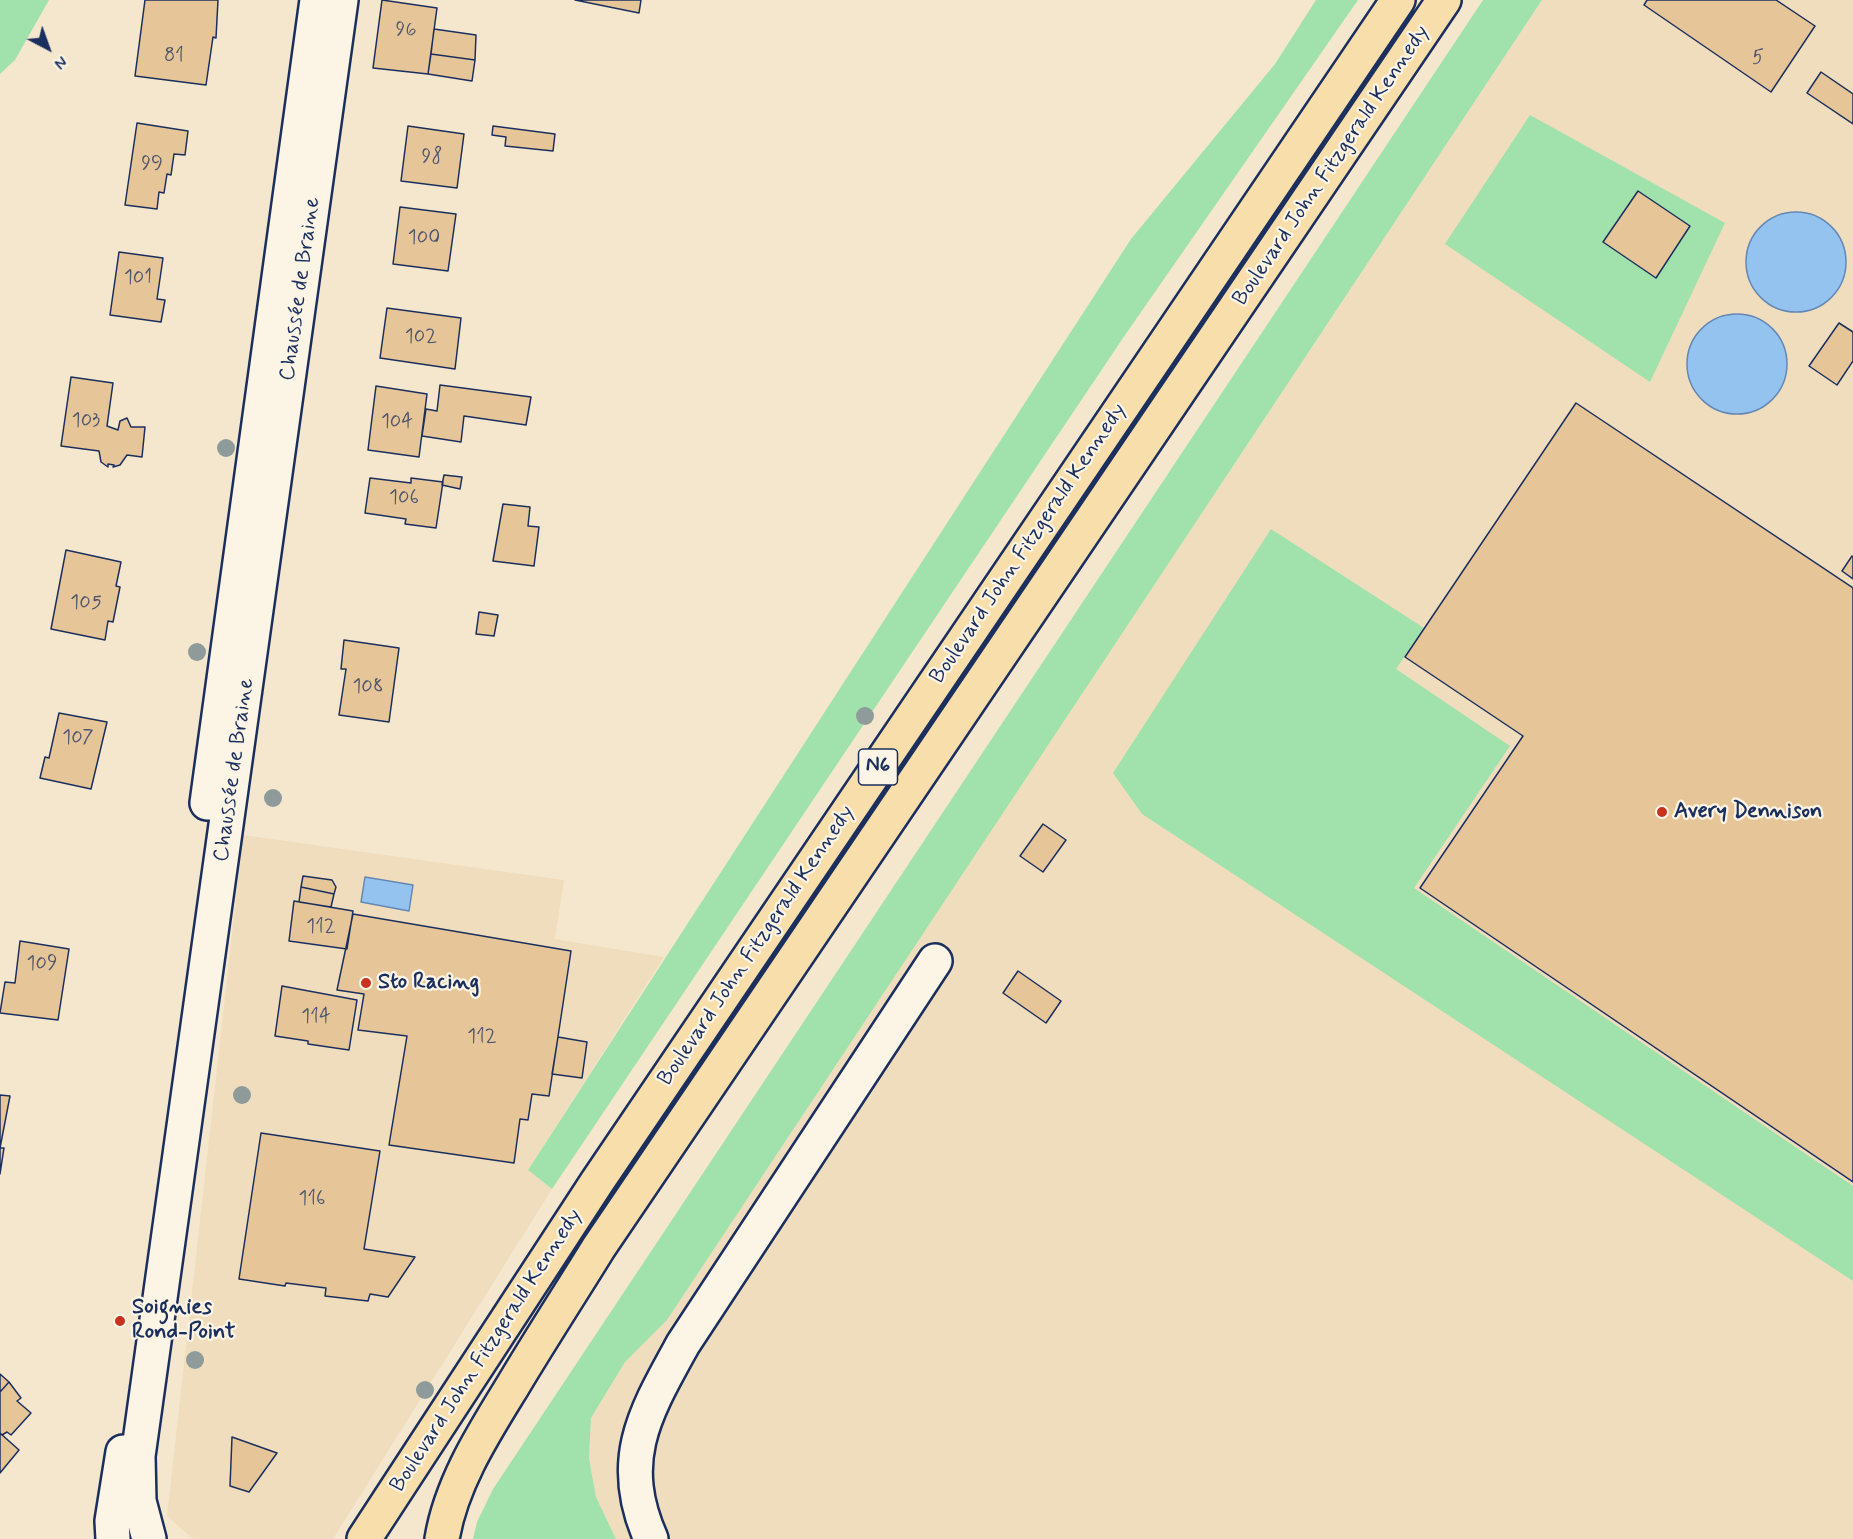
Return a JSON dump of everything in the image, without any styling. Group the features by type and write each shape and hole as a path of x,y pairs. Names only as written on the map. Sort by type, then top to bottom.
{"main road":[{"name":"Boulevard John Fitzgerald Kennedy","path":"364,1539 597,1182 1398,0"},
{"name":"Boulevard John Fitzgerald Kennedy","path":"442,1539 445,1519 465,1469 486,1428 599,1248 1444,0"}],"street":[{"name":"Chaussée de Braine","path":"113,1539 112,1521 123,1456 137,1310 317,0"},
{"name":"Chaussée de Braine","path":"150,1539 139,1501 138,1456 341,0"},
{"path":"651,1539 639,1512 633,1473 638,1440 656,1393 683,1344 935,961"}],"shaded area":[{"path":"1542,0 1853,0 1853,1539 616,1539 596,1497 589,1458 591,1418 625,1362 667,1320"},
{"path":"243,835 564,880 555,939 664,957 528,1170 552,1189 333,1539 193,1539 167,1516"}],"green space":[{"path":"0,0 49,0 15,60 0,74"},
{"path":"1316,0 1358,0 1123,338 552,1189 528,1170 1131,239 1275,64"},
{"path":"1483,0 1542,0 667,1320 625,1362 591,1418 589,1458 596,1497 616,1539 473,1539 477,1522 493,1489"},
{"path":"1530,115 1725,223 1650,382 1445,244"},
{"path":"1271,529 1424,628 1396,669 1510,746 1414,888 1853,1186 1853,1281 1142,814 1113,773"}],"water":[{"path":"1796,212 1815,216 1831,227 1842,243 1846,262 1842,281 1831,297 1815,308 1796,312 1777,308 1761,297 1750,281 1746,262 1750,243 1761,227 1777,216"},
{"path":"1737,314 1756,318 1773,328 1783,345 1787,364 1783,383 1773,400 1756,410 1737,414 1718,410 1701,400 1691,383 1687,364 1691,345 1701,328 1718,318"},
{"path":"365,877 413,885 409,911 361,902"}],"building":[{"path":"145,0 218,0 216,38 213,37 206,85 135,76"},
{"path":"382,0 437,8 428,74 373,68"},
{"path":"575,0 641,0 639,13"},
{"path":"1647,0 1776,0 1815,26 1771,92 1644,5"},
{"path":"434,29 476,35 475,60 431,54"},
{"path":"431,54 475,60 472,81 428,74"},
{"path":"1821,72 1853,94 1853,124 1807,93"},
{"path":"137,123 188,131 185,155 174,154 171,175 167,174 164,193 159,192 157,209 125,205"},
{"path":"408,126 464,134 457,188 401,181"},
{"path":"493,126 555,134 553,151 505,146 506,137 492,135"},
{"path":"1638,191 1690,226 1656,278 1603,242"},
{"path":"400,207 456,214 448,271 393,264"},
{"path":"119,252 163,258 157,299 165,300 161,322 110,315"},
{"path":"387,308 461,318 455,369 380,358"},
{"path":"1839,323 1853,332 1853,361 1837,385 1809,366"},
{"path":"71,377 113,383 107,426 118,430 120,421 127,418 131,427 145,427 142,457 127,455 120,465 113,467 114,465 108,464 108,467 101,462 99,451 61,446"},
{"path":"440,385 531,397 526,425 464,416 461,442 422,436 426,409 437,411"},
{"path":"376,386 427,394 419,457 368,450"},
{"name":"Avery Dennison","path":"1576,403 1853,588 1853,1182 1420,888 1523,736 1405,657"},
{"path":"444,475 462,477 460,489 442,485"},
{"path":"370,478 411,483 411,478 443,482 436,528 405,524 406,519 365,513"},
{"path":"503,504 530,507 528,526 539,527 534,566 493,561"},
{"path":"66,550 121,562 116,586 120,587 113,622 108,621 105,640 51,629"},
{"path":"1853,557 1853,579 1842,571"},
{"path":"479,612 498,615 494,636 476,634"},
{"path":"344,640 399,648 389,722 339,715 346,669 341,669"},
{"path":"59,713 107,722 91,789 40,778 45,757 49,758"},
{"path":"1043,824 1066,840 1043,872 1020,856"},
{"path":"303,876 332,880 336,887 334,894 301,887"},
{"path":"301,887 334,894 331,907 299,902"},
{"path":"294,901 353,911 347,949 289,941"},
{"path":"353,914 571,951 549,1096 532,1094 528,1120 520,1119 514,1163 389,1145 407,1036 358,1030 364,994 337,990"},
{"path":"20,941 69,949 58,1020 0,1013 5,982 15,983"},
{"path":"1018,971 1061,1001 1046,1023 1003,993"},
{"path":"282,986 357,1000 349,1050 275,1036"},
{"path":"558,1037 587,1042 582,1078 552,1074"},
{"path":"0,1095 10,1096 0,1148"},
{"path":"261,1133 380,1151 364,1249 415,1257 388,1297 370,1294 368,1301 325,1296 326,1288 286,1283 285,1286 239,1279"},
{"path":"0,1148 4,1148 0,1174"},
{"path":"0,1374 9,1382 0,1392"},
{"path":"9,1382 21,1398 17,1401 31,1413 11,1435 7,1432 2,1435 0,1433 0,1392"},
{"path":"0,1433 19,1450 0,1473"},
{"path":"232,1437 277,1453 249,1492 230,1486"}],"place":[{"name":"Avery Dennison","path":"1662,812"},
{"name":"Sto Racing","path":"366,983"},
{"name":"Soignies Rond-Point","path":"120,1321"}]}
